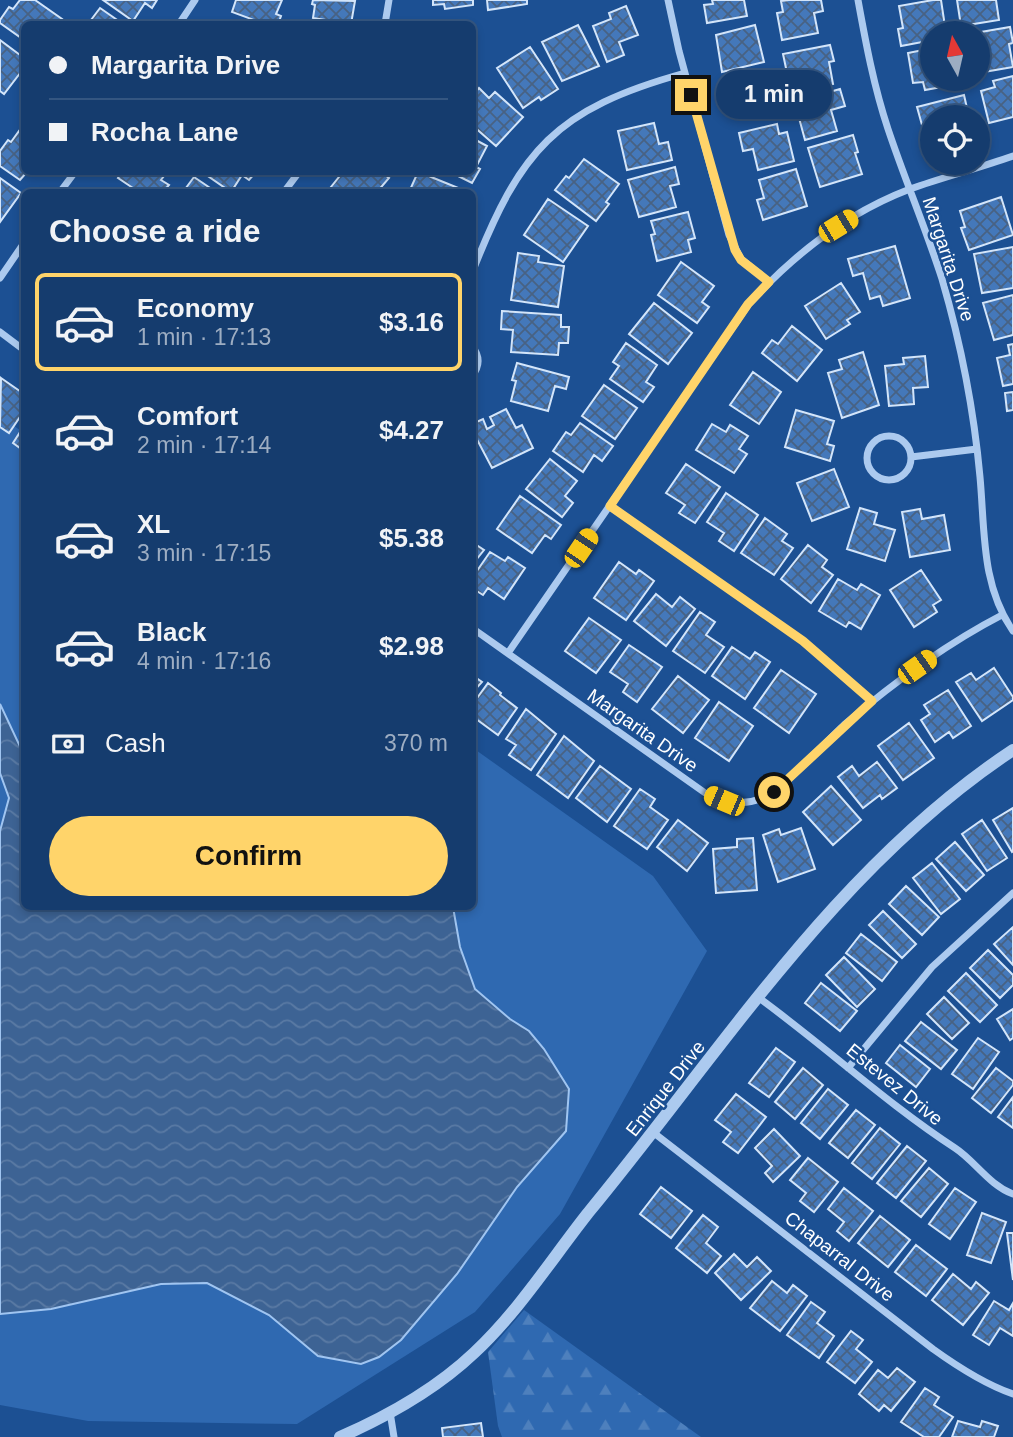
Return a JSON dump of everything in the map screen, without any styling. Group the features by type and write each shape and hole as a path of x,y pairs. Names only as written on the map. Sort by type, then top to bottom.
{"street":[{"path":"181,21 194,0"},
{"path":"386,21 389,0"},
{"path":"668,0 685,73 735,250 741,260 769,282"},
{"name":"Margarita Drive","path":"858,0 876,90 909,190 928,236 963,362 977,449 988,571 1002,615 1013,631"},
{"path":"476,264 491,225 510,189 531,156 556,131 613,96 685,73"},
{"path":"508,653 748,304 769,282 801,253 871,206 909,190 1013,156"},
{"path":"0,278 21,247"},
{"path":"0,332 21,347"},
{"path":"476,353 479,358 476,372"},
{"path":"888,436 901,439 911,457 906,471 900,477 885,479 872,472 867,451 875,440 888,436"},
{"path":"911,457 977,449"},
{"path":"610,506 803,641 872,701"},
{"name":"Margarita Drive","path":"476,631 708,794 724,801 744,802 759,800 774,792 872,701 933,656 1002,615"},
{"name":"Enrique Drive","path":"340,1437 390,1412 448,1375 475,1352 513,1309 654,1133 812,930 908,834 960,789 1013,750"},
{"path":"848,1068 932,967 1013,893"},
{"name":"Estevez Drive","path":"759,998 939,1139 955,1148 982,1173 1013,1194"},
{"name":"Chaparral Drive","path":"654,1133 933,1349 960,1368 1013,1394"},
{"path":"390,1412 394,1437"}],"green space":[{"path":"0,416 21,431 21,910 476,910 476,750 653,876 707,951 560,1214 475,1312 297,1424 88,1421 0,1405"},
{"path":"524,1310 701,1437 502,1437 498,1426 488,1352"}],"water":[{"path":"0,704 21,749 21,910 454,910 460,947 475,989 510,1019 529,1031 544,1049 569,1089 566,1131 517,1187 457,1274 401,1340 379,1357 361,1364 318,1356 269,1315 207,1283 161,1284 51,1309 0,1314 0,831 9,798 0,773"}],"building":[{"path":"20,0 35,0 62,19 21,21 21,38 0,23 9,7 13,9"},
{"path":"103,0 157,0 152,8 145,3 133,21"},
{"path":"236,0 282,0 276,14 281,16 279,21 257,21 232,12"},
{"path":"313,0 355,1 352,21 313,18 315,5 312,4"},
{"path":"433,0 473,0 473,5 445,9 444,4 433,5"},
{"path":"487,0 527,0 527,4 488,10"},
{"path":"712,0 744,0 747,16 707,23 704,5 713,4"},
{"path":"821,0 823,11 814,13 818,33 782,40 777,13 783,12 781,1"},
{"path":"941,0 944,21 920,21 920,42 901,46 898,29 903,28 899,6"},
{"path":"957,0 996,0 999,20 960,21"},
{"path":"626,6 638,35 619,42 624,55 607,62 593,26 611,19 609,13"},
{"path":"100,8 119,21 90,21"},
{"path":"578,25 599,66 562,81 542,42"},
{"path":"755,25 764,62 722,72 716,35"},
{"path":"1010,27 1013,43 1009,44 1013,67 990,71 990,30"},
{"path":"0,40 21,56 21,72 4,94 0,91"},
{"path":"830,45 834,61 829,62 833,84 791,92 783,54"},
{"path":"530,47 558,89 523,108 497,68"},
{"path":"920,51 920,82 913,83 908,53"},
{"path":"763,75 768,93 776,91 780,109 744,119 739,100 730,102 726,85"},
{"path":"1013,76 1013,117 990,123 990,105 984,105 981,91 990,91 995,87 993,81"},
{"path":"479,88 489,98 495,92 523,117 496,146 476,128 476,91"},
{"path":"840,89 845,106 831,110 837,131 805,140 799,118 806,116 801,100"},
{"path":"964,95 966,105 925,105"},
{"path":"654,123 659,144 668,142 672,160 627,170 618,131"},
{"path":"777,124 779,134 787,132 794,161 758,170 753,149 743,151 739,133"},
{"path":"19,131 21,133 21,175 24,175 20,180 0,166 0,151 8,140 11,142"},
{"path":"853,135 862,174 820,187 808,148"},
{"path":"476,140 487,146 476,167"},
{"path":"584,159 619,184 596,221 555,190"},
{"path":"476,167 480,169 472,183 456,175 476,175"},
{"path":"675,167 679,184 670,186 676,207 639,217 628,180"},
{"path":"796,169 807,206 763,220 757,200 764,198 759,180"},
{"path":"120,175 165,175 161,180 169,185 166,189 134,189 118,178"},
{"path":"206,175 242,175 233,189 227,189"},
{"path":"341,175 384,175 389,178 380,189 329,189"},
{"path":"417,175 426,175 461,189 410,189"},
{"path":"194,177 212,189 185,189"},
{"path":"0,178 21,193 0,222"},
{"path":"1001,197 1013,235 969,250 961,228 965,227 960,211"},
{"path":"548,199 588,226 563,262 524,235"},
{"path":"688,212 695,238 688,240 691,252 657,261 651,221"},
{"path":"895,246 910,298 883,306 880,296 870,299 863,273 853,276 848,259"},
{"path":"1013,247 1013,288 982,293 974,254"},
{"path":"518,253 539,256 538,262 564,266 558,307 511,300"},
{"path":"681,262 714,286 702,302 709,307 697,323 658,295"},
{"path":"841,283 860,312 847,320 850,324 826,339 805,306"},
{"path":"1013,295 1013,335 994,340 983,303"},
{"path":"654,303 692,333 668,364 629,334"},
{"path":"502,311 561,315 561,327 569,327 568,343 559,343 558,355 511,352 513,330 501,329"},
{"path":"792,326 822,350 797,381 762,353 772,340 778,344"},
{"path":"626,343 657,365 646,382 654,387 643,402 610,379 619,366 613,362"},
{"path":"1013,344 1013,384 1003,386 997,358 1010,355 1008,345"},
{"path":"863,352 879,405 842,418 828,373 842,369 839,360"},
{"path":"925,356 928,387 913,388 914,404 889,406 885,366 904,364 903,358"},
{"path":"517,363 569,377 566,389 555,386 548,411 511,401 516,381 512,380"},
{"path":"753,372 781,392 759,424 730,405"},
{"path":"1,378 21,392 21,415 9,433 0,427"},
{"path":"604,385 637,408 615,439 582,416"},
{"path":"1013,392 1013,410 1007,411 1005,393"},
{"path":"506,409 516,428 522,425 533,448 492,468 476,438 476,422 483,419 487,429 494,425 490,417"},
{"path":"796,410 834,421 827,444 834,446 830,461 785,447"},
{"path":"580,423 613,446 602,461 594,455 583,472 553,451 566,432 571,435"},
{"path":"712,424 726,432 730,425 748,436 739,449 747,454 734,473 696,450"},
{"path":"21,431 21,449 13,443"},
{"path":"550,459 577,481 565,496 573,503 562,517 526,489"},
{"path":"686,464 720,487 695,523 679,513 685,505 666,493"},
{"path":"834,469 849,507 812,521 797,483"},
{"path":"726,493 758,515 734,551 719,541 724,533 707,522"},
{"path":"520,496 561,525 551,539 545,535 532,553 497,529"},
{"path":"860,508 877,513 874,524 895,530 885,561 847,549"},
{"path":"920,509 922,519 944,515 950,550 910,557 902,512"},
{"path":"765,518 787,534 782,541 793,548 774,575 741,553"},
{"path":"476,545 484,550 476,560"},
{"path":"808,545 827,560 822,567 833,575 811,603 781,579"},
{"path":"490,552 505,561 508,557 525,568 504,599 488,588 483,595 476,591 476,572"},
{"path":"619,562 636,574 639,570 654,581 626,620 594,598"},
{"path":"921,570 941,600 933,605 937,612 914,627 890,590"},
{"path":"838,579 857,590 861,584 880,595 861,629 849,622 846,627 819,611"},
{"path":"656,594 672,607 680,597 695,609 666,646 634,621"},
{"path":"700,612 715,622 706,635 724,647 705,673 673,651"},
{"path":"589,618 621,640 596,673 565,651"},
{"path":"629,645 662,667 637,702 623,692 628,684 610,672"},
{"path":"732,647 750,659 755,652 770,662 745,699 712,676"},
{"path":"994,668 1013,700 982,721 956,682 971,673 976,680"},
{"path":"781,670 816,694 789,733 754,708"},
{"path":"678,676 709,700 683,733 652,709"},
{"path":"476,678 482,682 476,689"},
{"path":"488,683 517,708 498,735 476,719 476,700"},
{"path":"948,690 971,726 953,738 949,732 935,742 921,720 930,714 924,705"},
{"path":"719,702 753,726 729,761 695,738"},
{"path":"526,709 556,734 531,770 509,755 516,745 506,739"},
{"path":"909,723 934,758 903,780 878,746"},
{"path":"564,736 594,761 568,798 537,775"},
{"path":"877,762 897,788 882,799 880,795 863,808 838,777 852,766 859,776"},
{"path":"600,766 631,789 607,822 576,798"},
{"path":"831,786 861,820 833,845 803,812"},
{"path":"640,789 655,799 650,807 668,820 647,849 614,826"},
{"path":"1013,808 1013,851 1012,852 993,820"},
{"path":"678,820 708,843 687,871 657,847"},
{"path":"982,820 1007,858 987,871 962,834"},
{"path":"801,828 815,869 778,882 763,835 779,829 781,835"},
{"path":"753,838 757,890 716,893 713,849 737,847 737,839"},
{"path":"955,842 984,875 966,891 936,859"},
{"path":"932,863 960,899 941,914 913,878"},
{"path":"906,886 939,917 922,935 889,904"},
{"path":"883,911 916,944 902,958 869,925"},
{"path":"1013,927 1013,965 994,944"},
{"path":"861,934 897,962 882,981 846,953"},
{"path":"988,950 1013,975 1013,985 1000,998 970,968"},
{"path":"844,957 875,989 857,1007 826,975"},
{"path":"966,973 997,1005 980,1022 948,991"},
{"path":"821,983 857,1011 840,1031 805,1003"},
{"path":"944,997 969,1023 952,1039 927,1014"},
{"path":"1013,1009 1013,1038 1010,1040 997,1019"},
{"path":"921,1022 957,1050 941,1069 905,1041"},
{"path":"978,1038 999,1052 973,1089 952,1074"},
{"path":"900,1045 930,1069 916,1087 886,1063"},
{"path":"776,1048 795,1062 769,1097 749,1083"},
{"path":"803,1068 823,1085 795,1119 775,1102"},
{"path":"996,1068 1013,1081 1013,1085 991,1113 972,1098"},
{"path":"828,1089 848,1105 820,1139 801,1123"},
{"path":"736,1094 766,1117 738,1153 723,1142 731,1132 715,1120"},
{"path":"1013,1097 1013,1128 998,1117"},
{"path":"856,1110 875,1125 848,1158 829,1143"},
{"path":"880,1128 900,1144 872,1179 852,1163"},
{"path":"774,1129 800,1156 773,1182 765,1173 772,1166 755,1148"},
{"path":"907,1146 926,1161 896,1198 877,1183"},
{"path":"808,1158 838,1182 814,1212 800,1201 806,1193 790,1180"},
{"path":"929,1168 948,1184 921,1217 901,1201"},
{"path":"661,1187 692,1211 671,1238 640,1214"},
{"path":"844,1188 873,1211 849,1241 837,1231 844,1222 828,1209"},
{"path":"955,1188 976,1202 950,1239 929,1224"},
{"path":"982,1213 1006,1222 991,1263 967,1255"},
{"path":"703,1215 718,1227 706,1243 721,1256 707,1273 676,1248"},
{"path":"880,1216 910,1240 888,1267 858,1243"},
{"path":"1007,1233 1013,1233 1013,1280"},
{"path":"916,1245 947,1269 926,1296 895,1272"},
{"path":"734,1254 747,1267 757,1257 771,1271 741,1300 715,1273"},
{"path":"953,1274 971,1289 976,1282 989,1293 963,1325 932,1300"},
{"path":"772,1281 787,1293 793,1285 807,1296 780,1331 750,1308"},
{"path":"994,1301 1009,1310 1013,1303 1013,1336 1000,1328 989,1345 973,1335"},
{"path":"811,1302 825,1312 817,1323 834,1336 819,1358 787,1335"},
{"path":"851,1331 863,1340 856,1349 872,1362 855,1383 827,1362"},
{"path":"897,1368 915,1382 891,1411 884,1405 879,1411 859,1394 878,1370 888,1378"},
{"path":"925,1388 939,1397 934,1405 953,1417 939,1437 924,1437 901,1422"},
{"path":"958,1421 980,1427 982,1421 998,1426 994,1437 952,1437"},
{"path":"481,1423 483,1437 443,1437 442,1428"}],"route":[{"path":"691,95 735,250 741,260 769,282 748,304 610,506 803,641 872,701 774,792"}]}
